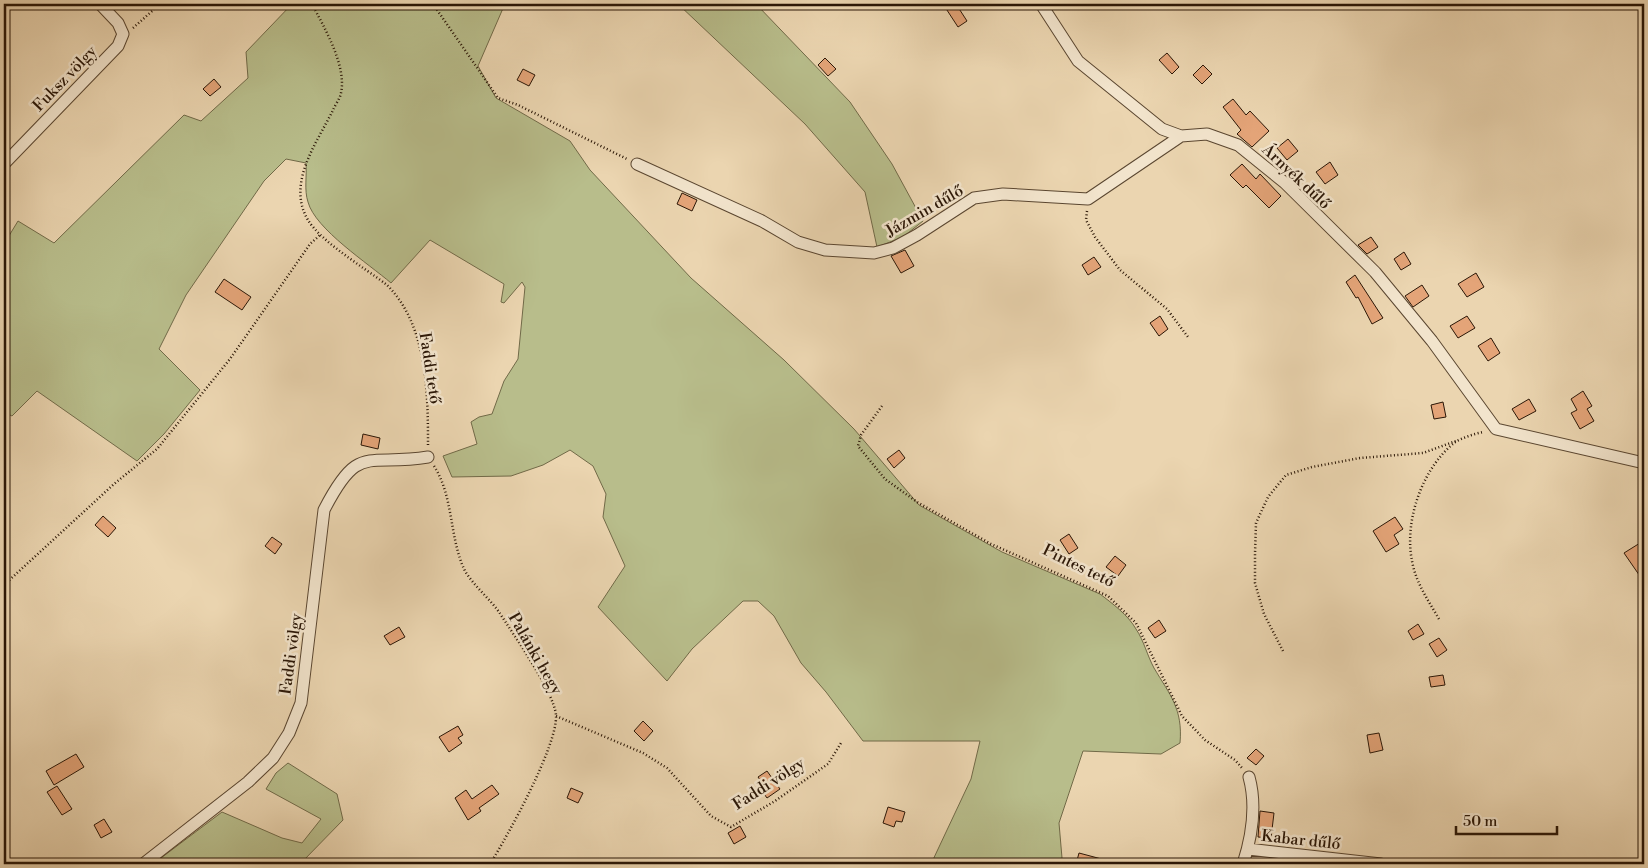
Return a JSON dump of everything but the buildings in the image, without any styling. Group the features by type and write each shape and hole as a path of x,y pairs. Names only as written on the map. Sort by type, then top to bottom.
{"street":[{"path":"100,4 118,23 123,34"},
{"name":"Árnyék dűlő","path":"1041,4 1078,61 1162,129 1181,136 1207,134 1238,145 1284,183 1375,272 1432,341 1496,429"},
{"name":"Fuksz völgy","path":"4,164 118,46 123,34"},
{"path":"1088,199 1181,136"},
{"name":"Jázmin dűlő","path":"637,164 762,221 798,242 825,250 851,253 874,253 893,248 974,198 1003,194 1045,195 1078,200 1088,199"},
{"path":"1496,429 1644,463"},
{"name":"Faddi völgy","path":"143,864 248,782 273,758 288,733 302,695 324,510 337,485 351,468 363,462 378,458 428,457"},
{"path":"1243,864 1248,849 1254,795 1249,777"},
{"name":"Kabar dűlő","path":"1248,849 1380,864"}],"path":[{"path":"123,34 144,20 160,4"},
{"name":"Faddi tető","path":"312,4 327,33 341,71 341,93 303,170 300,186 301,202 308,220 320,235 387,285 411,318 421,352 428,420 428,457"},
{"path":"432,4 498,98 518,104 637,164"},
{"path":"1088,199 1086,220 1103,249 1120,270 1167,308 1188,337"},
{"path":"4,586 114,484 157,449 230,358 310,244 320,235"},
{"name":"Pintes tető","path":"882,406 861,434 858,446 885,479 917,502 991,544 1108,596 1136,623 1182,716 1205,740 1235,760 1249,777"},
{"path":"1282,651 1264,614 1255,583 1255,554 1256,523 1268,498 1286,475 1312,467 1360,458 1422,452 1496,429"},
{"path":"1439,619 1418,582 1410,539 1415,506 1430,474 1445,452 1456,442"},
{"name":"Palánki hegy","path":"428,457 439,473 444,488 454,543 463,567 495,606 528,658 552,701 556,716 551,738 530,790 490,864"},
{"name":"Faddi völgy","path":"556,716 643,753 667,768 711,816 731,827 775,802 828,764 841,743"}],"green space":[{"path":"292,4 501,4 504,6 478,66 496,98 570,141 590,170 691,278 784,360 854,429 919,505 1002,552 1100,594 1120,610 1133,624 1139,634 1154,668 1174,703 1179,721 1180,743 1161,754 1083,751 1059,823 1062,858 1060,864 931,864 971,779 980,741 863,741 826,692 801,663 774,616 758,601 743,601 692,649 667,681 598,607 625,566 603,517 606,494 593,466 570,450 543,465 511,476 452,477 443,456 477,444 471,422 479,417 492,414 504,381 518,359 525,287 522,282 504,303 501,302 504,284 430,240 391,283 332,234 313,212 306,193 306,163 286,159 264,181 186,295 159,349 200,390 164,434 137,461 37,391 12,416 4,412 4,244 18,221 54,243 184,115 201,121 248,78 246,52"},
{"path":"678,4 756,4 850,102 892,164 923,221 903,237 877,247 865,192 805,124"},
{"path":"288,763 337,794 343,820 302,862 303,864 153,864 222,812 282,838 302,843 321,819 266,789 276,773"}]}
